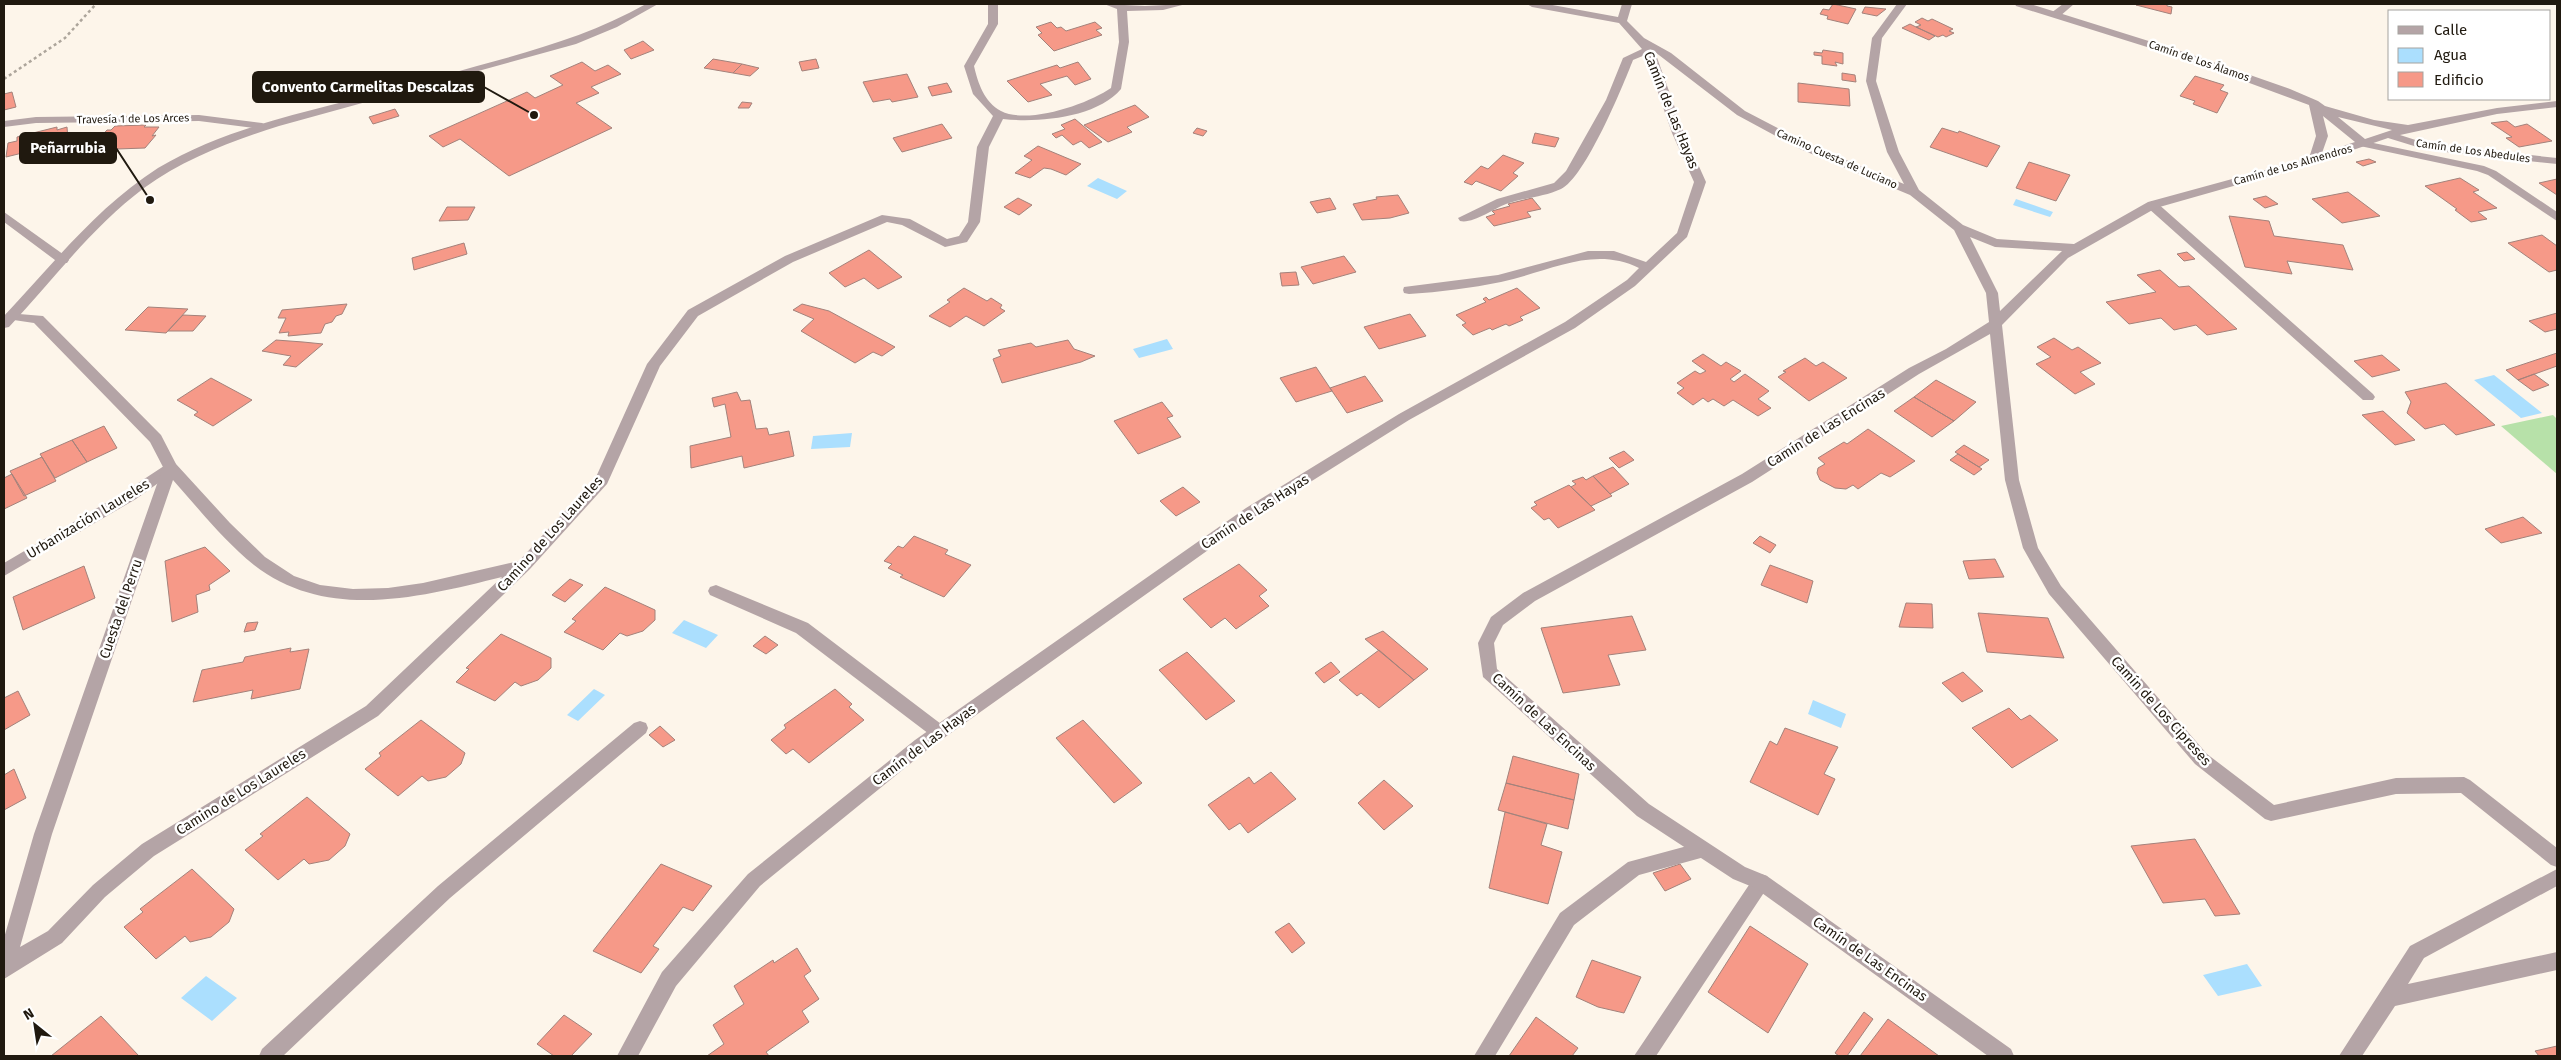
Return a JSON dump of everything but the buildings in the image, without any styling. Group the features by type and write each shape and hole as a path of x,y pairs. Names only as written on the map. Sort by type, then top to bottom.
{"street":[{"path":"8,320 94,225 126,196 162,171 202,150 262,126 545,52 602,30 652,4"},
{"path":"993,4 993,24 969,66 975,90 990,108 999,114 1023,118 1054,115 1076,110 1104,98 1116,89 1124,42 1122,8"},
{"path":"1109,4 1122,8 1160,8 1181,4"},
{"path":"1532,4 1622,21 1627,4"},
{"path":"1902,4 1877,38 1871,80 1893,152 1914,192 1958,228 1995,243 2077,248"},
{"name":"Camín de Los Álamos","path":"2020,4 2183,55 2314,103 2364,144"},
{"path":"2055,15 2068,4"},
{"name":"Camín de Las Hayas","path":"627,1056 669,979 754,880 939,732 1251,512 1404,417 1570,325 1631,283 1683,234 1700,182 1678,133 1649,50 1622,21"},
{"name":"Camino Cuesta de Luciano","path":"1639,39 1660,48 1740,112 1793,142 1914,192"},
{"path":"1464,218 1501,202 1558,186 1570,173 1612,100 1628,58 1649,50"},
{"path":"2314,103 2356,120 2386,127 2408,128"},
{"path":"2314,103 2322,136 2314,160"},
{"name":"Camín de Los Almendros","path":"2047,274 2064,255 2152,205 2314,160 2408,128 2497,111 2557,104"},
{"name":"Camino de Los Laureles","path":"4,968 55,937 99,891 148,850 372,712 525,565 602,480 654,364 693,314 789,259 886,218 906,222 945,243 964,239 974,222 983,147 999,114"},
{"name":"Travesía 1 de Los Arces","path":"4,124 36,120 199,118 262,126"},
{"name":"Camín de Los Abedules","path":"2389,135 2427,147 2557,161"},
{"path":"2364,144 2480,168 2492,173 2557,217"},
{"path":"2152,205 2368,397"},
{"path":"4,216 63,260"},
{"name":"Camín de Los Cipreses","path":"1958,228 1974,254 1992,293 2012,480 2031,548 2055,590 2201,759 2271,812 2396,786 2464,785 2557,859"},
{"path":"1409,290 1459,286 1525,272 1581,256 1607,254 1624,256 1648,268"},
{"name":"Camín de Las Encinas","path":"2004,1056 1761,882 1740,873 1702,850 1643,810 1564,742 1489,672 1486,643 1497,621 1529,597 1747,478 1820,434 1914,372 1994,325 2047,274"},
{"path":"8,320 38,319 156,439 170,467 211,513 261,562 298,585 353,596 399,594 525,565"},
{"name":"Urbanización Laureles","path":"4,570 131,495 170,467"},
{"name":"Cuesta del Perru","path":"4,968 8,937 170,467"},
{"path":"716,591 802,628 939,732"},
{"path":"269,1056 444,892 640,728"},
{"path":"1484,1056 1568,919 1634,868 1702,850"},
{"path":"2349,1056 2366,1037 2416,952 2557,877"},
{"path":"1644,1056 1761,882"},
{"path":"2389,998 2557,962"}],"path":[{"path":"4,79 62,42 96,4"}],"green space":[{"path":"2553,415 2557,419 2557,474 2501,426"}],"water":[{"path":"1098,178 1127,191 1117,199 1087,186"},
{"path":"2016,199 2053,212 2050,217 2013,205"},
{"path":"1167,339 1173,349 1139,358 1133,349"},
{"path":"2494,375 2542,413 2521,418 2474,380"},
{"path":"852,433 850,447 811,449 813,436"},
{"path":"684,620 718,635 706,648 672,633"},
{"path":"594,689 605,695 578,721 567,715"},
{"path":"1813,700 1846,714 1841,728 1808,714"},
{"path":"2247,964 2262,986 2218,996 2203,975"},
{"path":"206,976 237,998 212,1021 181,998"}],"place":[{"name":"Convento Carmelitas Descalzas","path":"534,115"},
{"name":"Peñarrubia","path":"150,200"}]}
